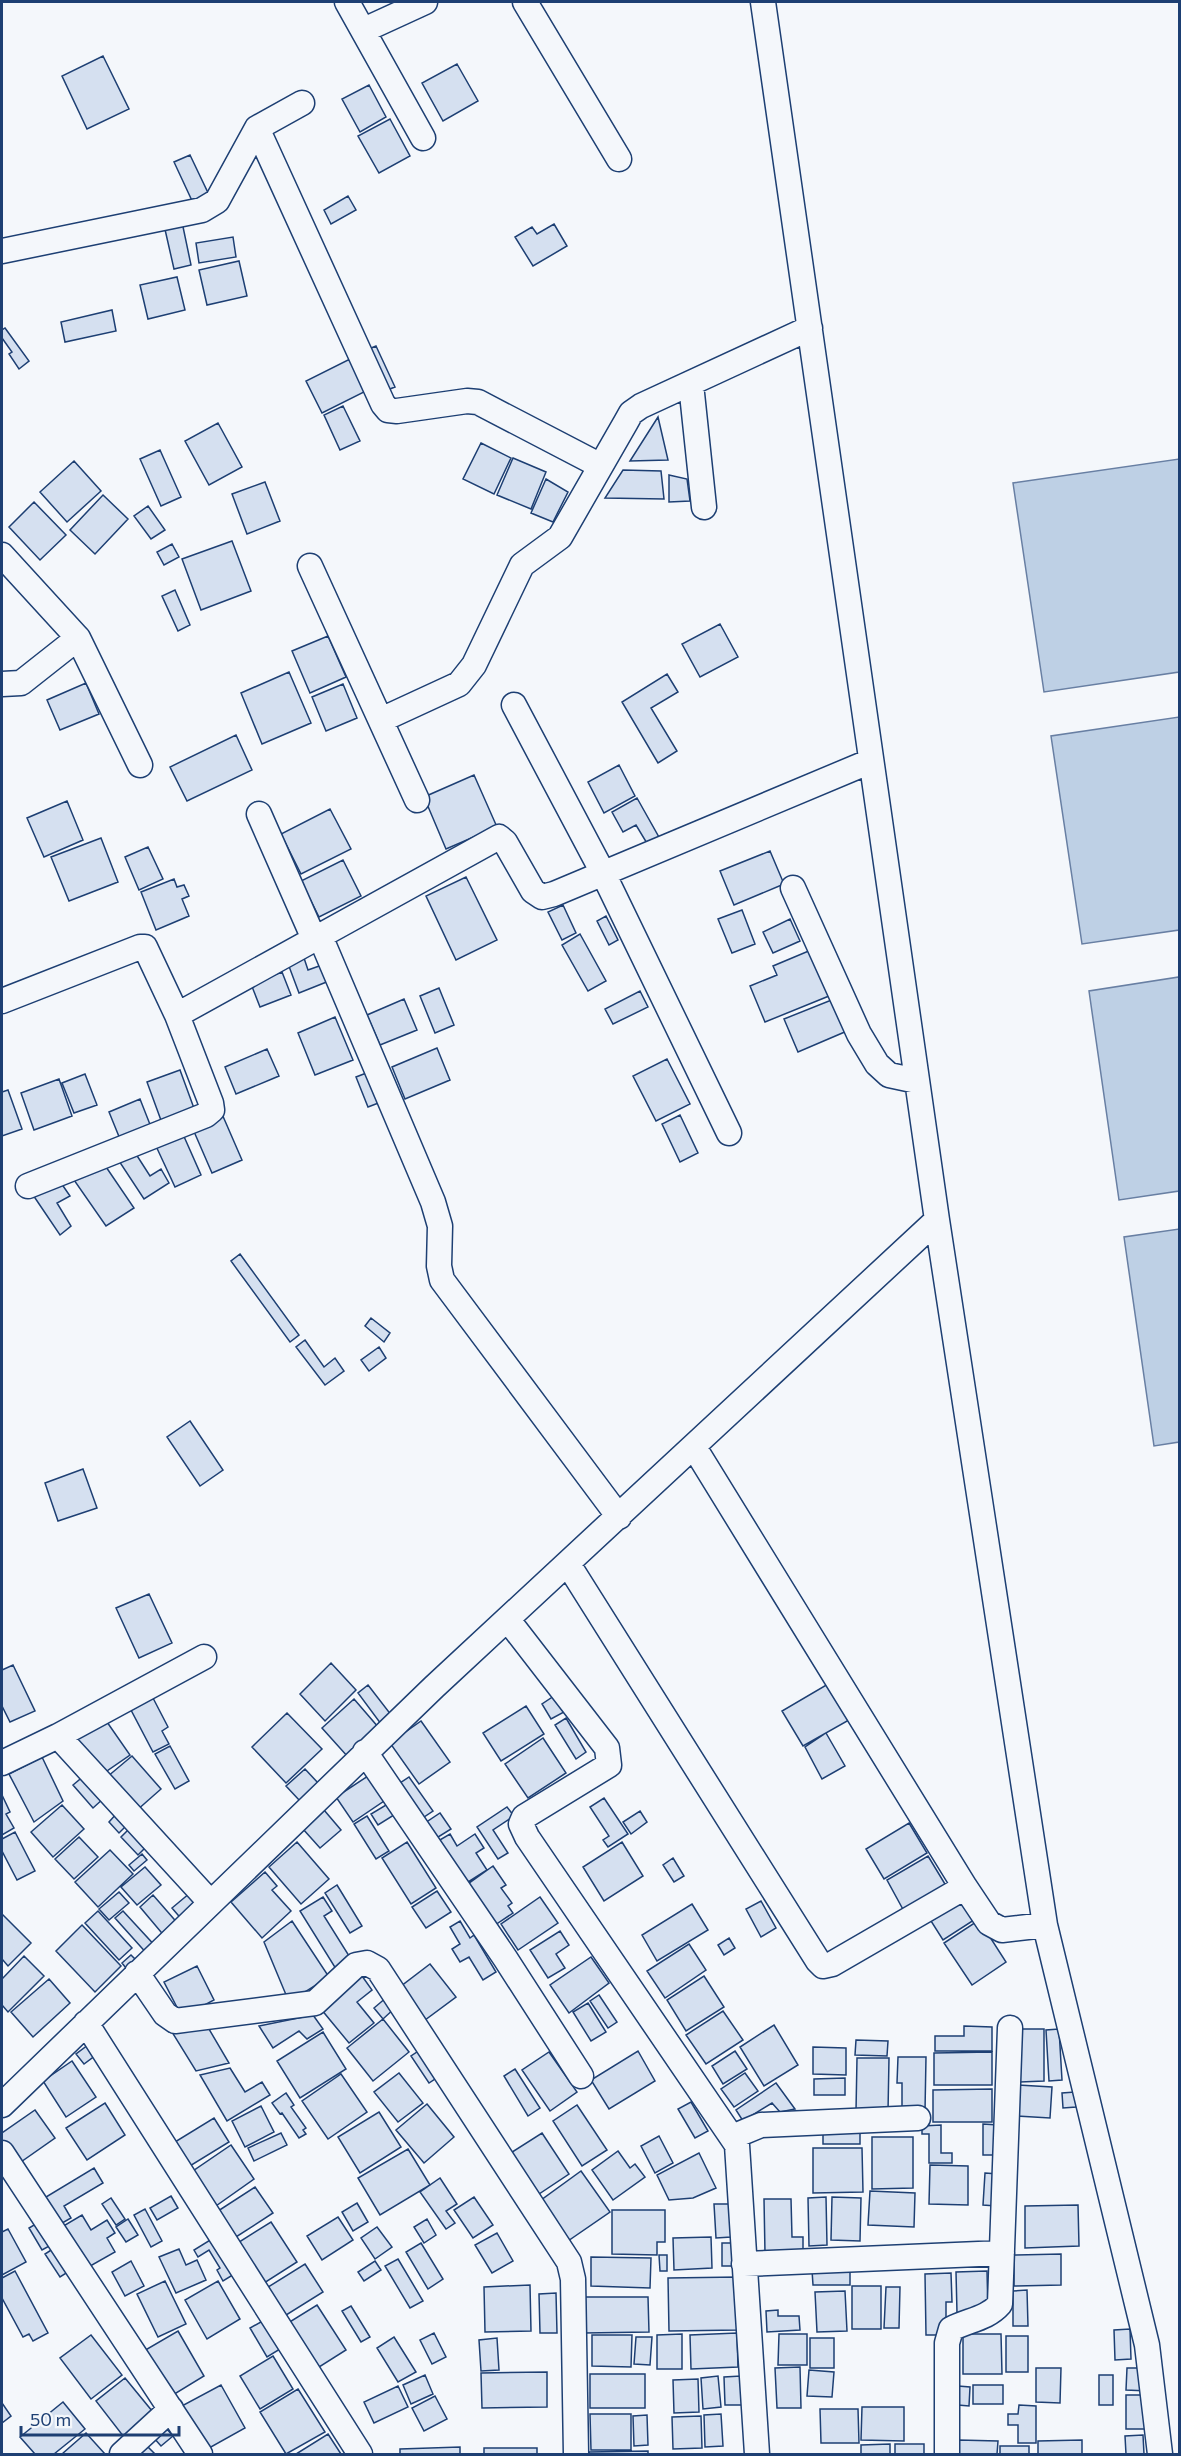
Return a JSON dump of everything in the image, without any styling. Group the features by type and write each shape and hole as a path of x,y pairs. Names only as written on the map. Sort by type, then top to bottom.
{"street":[{"path":"347,2 423,138"},
{"path":"364,30 425,2"},
{"path":"525,2 619,159"},
{"path":"763,2 937,1220 1045,1925 1147,2345 1160,2454"},
{"path":"2,251 202,210 217,201 257,128 302,103"},
{"path":"257,128 383,404 388,410 467,401 478,402 599,465"},
{"path":"381,720 459,684 474,665 522,565 560,537 599,465 631,413 641,406 810,328"},
{"path":"691,384 704,507"},
{"path":"2,555 78,638 140,765"},
{"path":"310,566 417,800"},
{"path":"2,684 21,683 78,638"},
{"path":"514,705 603,873 729,1133"},
{"path":"177,1015 499,837 505,842 533,891 542,897 554,894 871,761"},
{"path":"260,814 433,1202 440,1226 439,1266 442,1280 619,1517"},
{"path":"793,888 859,1034 877,1065 889,1075 917,1081"},
{"path":"2,1001 145,947 177,1015 212,1110 206,1115 28,1186"},
{"path":"2,2105 365,1752 937,1220"},
{"path":"694,1447 989,1923 1002,1930 1045,1925"},
{"path":"568,1563 823,1966 832,1964 965,1887"},
{"path":"508,1620 607,1748 610,1759 609,1766 524,1817 521,1824 526,1837 736,2145 757,2454"},
{"path":"2,1763 58,1736 204,1657"},
{"path":"58,1736 210,1902"},
{"path":"365,1752 505,1958 581,2076"},
{"path":"137,1973 165,2014 175,2020 315,2003 356,1965 367,1963 378,1969 568,2262 573,2280 576,2454"},
{"path":"86,2023 360,2454"},
{"path":"947,2454 947,2343 951,2329 963,2322 992,2314 1000,2304 1010,2028"},
{"path":"732,2137 761,2125 918,2118"},
{"path":"2,2153 200,2454"},
{"path":"744,2264 1002,2253"},
{"path":"122,2454 171,2409"}],"water":[{"path":"1179,459 1179,672 1044,692 1013,483"},
{"path":"1179,717 1179,930 1082,944 1051,736"},
{"path":"1179,977 1179,1191 1119,1200 1089,991"},
{"path":"1179,1229 1179,1442 1154,1446 1124,1237"}],"building":[{"path":"103,56 129,109 87,129 62,76"},
{"path":"457,64 478,101 443,121 422,83"},
{"path":"369,85 386,117 360,132 342,99"},
{"path":"390,119 410,156 379,173 358,136"},
{"path":"190,155 210,197 194,205 174,162"},
{"path":"348,196 356,210 331,224 324,210"},
{"path":"182,222 191,265 174,269 164,225"},
{"path":"554,224 567,246 533,266 515,237 532,227 537,234"},
{"path":"233,237 236,257 199,263 196,243"},
{"path":"239,261 247,296 207,305 199,270"},
{"path":"177,277 185,310 148,319 140,285"},
{"path":"112,310 116,331 65,342 61,322"},
{"path":"5,328 29,361 19,369 9,354 12,352 2,338 2,330"},
{"path":"376,346 395,387 382,392 364,351"},
{"path":"350,359 366,391 322,413 306,381"},
{"path":"343,406 360,441 340,450 324,415"},
{"path":"658,417 668,460 630,461"},
{"path":"218,423 242,467 209,485 185,441"},
{"path":"481,443 511,458 494,494 463,479"},
{"path":"160,450 181,497 161,506 140,459"},
{"path":"513,458 546,472 531,509 497,495"},
{"path":"74,461 101,491 67,522 40,492"},
{"path":"623,470 661,471 664,499 605,498"},
{"path":"669,475 687,479 690,501 669,502"},
{"path":"546,479 568,492 553,522 531,513"},
{"path":"265,482 280,521 247,534 232,494"},
{"path":"103,495 128,519 95,554 70,530"},
{"path":"34,502 66,535 40,560 9,527"},
{"path":"148,506 165,530 151,539 134,516"},
{"path":"232,541 251,591 201,610 182,559"},
{"path":"172,544 179,557 164,565 157,552"},
{"path":"175,590 190,625 178,631 162,596"},
{"path":"720,624 738,657 700,677 682,644"},
{"path":"328,636 346,677 310,693 292,651"},
{"path":"289,672 311,723 262,744 241,693"},
{"path":"667,674 678,692 651,708 677,751 658,763 622,702"},
{"path":"86,683 99,714 60,730 47,700"},
{"path":"343,684 357,718 326,731 312,697"},
{"path":"236,735 252,770 187,801 170,767"},
{"path":"619,765 635,796 604,813 588,782"},
{"path":"474,775 497,827 446,849 424,797"},
{"path":"637,798 660,839 648,845 636,825 623,832 612,812"},
{"path":"67,801 83,840 44,857 27,818"},
{"path":"330,809 351,849 301,874 281,834"},
{"path":"101,838 118,882 69,901 51,857"},
{"path":"148,847 163,879 139,890 125,857"},
{"path":"770,851 784,884 734,905 720,871"},
{"path":"343,860 361,896 319,917 301,881"},
{"path":"466,877 497,940 456,960 426,896"},
{"path":"174,879 177,887 184,885 189,896 182,899 189,916 156,930 141,892"},
{"path":"563,905 576,933 562,940 548,912"},
{"path":"742,910 755,944 732,953 718,919"},
{"path":"606,916 618,940 609,945 597,921"},
{"path":"790,919 800,941 773,953 763,932"},
{"path":"580,934 606,981 588,991 562,945"},
{"path":"811,950 829,996 765,1022 750,986 777,975 773,966"},
{"path":"303,955 308,970 322,965 329,981 299,993 287,961"},
{"path":"282,972 291,995 260,1007 251,984"},
{"path":"439,988 454,1025 435,1033 420,996"},
{"path":"640,991 648,1007 613,1024 605,1009"},
{"path":"404,999 417,1030 380,1045 367,1015"},
{"path":"834,999 847,1031 798,1052 784,1019"},
{"path":"335,1017 353,1060 315,1075 298,1033"},
{"path":"437,1048 450,1080 405,1099 392,1067"},
{"path":"267,1049 279,1076 236,1094 225,1067"},
{"path":"667,1059 690,1104 656,1121 633,1076"},
{"path":"180,1070 195,1111 162,1123 147,1082"},
{"path":"369,1072 381,1102 368,1107 356,1077"},
{"path":"85,1074 97,1105 74,1113 62,1083"},
{"path":"59,1079 72,1116 34,1130 21,1093"},
{"path":"8,1090 22,1129 2,1136 2,1092"},
{"path":"140,1099 151,1127 120,1139 109,1112"},
{"path":"222,1114 242,1160 212,1173 192,1127"},
{"path":"680,1115 698,1153 680,1162 662,1124"},
{"path":"182,1132 201,1175 175,1187 155,1144"},
{"path":"134,1151 150,1176 161,1169 169,1183 144,1199 119,1161"},
{"path":"102,1161 134,1208 106,1226 74,1180"},
{"path":"59,1180 70,1196 57,1203 71,1226 60,1235 31,1192"},
{"path":"240,1254 299,1335 290,1342 231,1261"},
{"path":"371,1318 390,1333 384,1342 365,1326"},
{"path":"305,1340 324,1367 335,1358 344,1371 325,1385 296,1347"},
{"path":"379,1347 386,1358 369,1371 361,1360"},
{"path":"190,1421 223,1470 200,1486 167,1437"},
{"path":"83,1469 97,1508 58,1521 45,1483"},
{"path":"149,1594 172,1643 139,1658 116,1608"},
{"path":"331,1663 356,1690 325,1721 300,1694"},
{"path":"13,1665 35,1711 10,1722 2,1706 2,1670"},
{"path":"828,1684 849,1720 803,1746 782,1711"},
{"path":"368,1685 392,1716 381,1724 358,1693"},
{"path":"554,1696 564,1712 551,1719 542,1704"},
{"path":"153,1698 168,1727 162,1731 169,1744 153,1752 131,1710"},
{"path":"354,1699 379,1728 348,1757 322,1728"},
{"path":"526,1706 544,1734 501,1761 483,1733"},
{"path":"287,1713 322,1749 286,1783 252,1747"},
{"path":"566,1718 586,1752 576,1759 555,1725"},
{"path":"421,1721 450,1762 419,1784 390,1743"},
{"path":"107,1722 130,1755 101,1775 71,1744 81,1735"},
{"path":"826,1733 845,1766 822,1779 805,1747"},
{"path":"543,1738 566,1773 528,1798 505,1764"},
{"path":"170,1746 189,1781 175,1789 155,1754"},
{"path":"132,1756 161,1789 136,1811 107,1777"},
{"path":"42,1757 63,1801 34,1822 9,1774"},
{"path":"305,1769 319,1784 300,1801 286,1786"},
{"path":"85,1775 104,1798 93,1808 73,1785"},
{"path":"368,1776 384,1801 353,1822 336,1797"},
{"path":"409,1777 433,1811 421,1819 397,1785"},
{"path":"2,1795 10,1812 6,1814 14,1828 2,1835"},
{"path":"604,1798 628,1834 608,1847 603,1840 609,1836 590,1807"},
{"path":"396,1799 402,1810 378,1825 371,1814"},
{"path":"62,1805 84,1829 53,1857 31,1832"},
{"path":"507,1807 514,1816 493,1830 508,1853 498,1859 477,1827"},
{"path":"324,1810 341,1830 320,1848 303,1829"},
{"path":"640,1811 647,1822 631,1834 623,1822"},
{"path":"117,1813 128,1824 119,1833 109,1822"},
{"path":"440,1813 451,1829 435,1839 425,1823"},
{"path":"367,1816 389,1851 376,1859 354,1824"},
{"path":"909,1823 927,1853 884,1879 866,1849"},
{"path":"131,1827 148,1845 138,1855 121,1837"},
{"path":"15,1832 35,1871 17,1880 2,1851 2,1839"},
{"path":"450,1834 457,1846 475,1834 484,1848 476,1853 487,1870 465,1884 438,1841"},
{"path":"79,1837 98,1857 74,1879 55,1859"},
{"path":"297,1842 329,1879 301,1904 269,1867"},
{"path":"407,1842 436,1888 411,1904 382,1858"},
{"path":"622,1842 643,1876 604,1901 583,1867"},
{"path":"110,1850 133,1874 98,1907 75,1882"},
{"path":"142,1854 147,1860 134,1871 129,1865"},
{"path":"928,1856 948,1889 905,1913 887,1880"},
{"path":"673,1858 684,1876 674,1882 663,1865"},
{"path":"493,1866 506,1885 501,1888 512,1903 508,1906 513,1913 495,1925 468,1884"},
{"path":"145,1867 161,1885 137,1905 121,1887"},
{"path":"265,1872 277,1886 272,1890 291,1911 262,1938 231,1902"},
{"path":"337,1885 362,1926 350,1933 325,1893"},
{"path":"437,1891 451,1912 426,1928 412,1907"},
{"path":"119,1892 129,1903 109,1920 99,1909"},
{"path":"190,1893 202,1906 184,1922 172,1908"},
{"path":"153,1895 180,1926 166,1938 140,1907"},
{"path":"323,1897 332,1911 324,1916 351,1959 336,1969 300,1911"},
{"path":"540,1897 558,1923 518,1950 501,1924"},
{"path":"761,1901 776,1928 761,1937 746,1909"},
{"path":"962,1901 974,1920 943,1940 931,1921"},
{"path":"692,1904 708,1930 657,1961 642,1935"},
{"path":"98,1911 132,1948 119,1960 85,1923"},
{"path":"123,1911 158,1949 149,1956 115,1918"},
{"path":"2,1914 31,1943 8,1966 2,1959"},
{"path":"979,1920 1006,1962 972,1985 944,1943"},
{"path":"292,1921 329,1977 289,2002 264,1942"},
{"path":"460,1921 470,1938 474,1935 496,1972 483,1980 469,1957 460,1962 452,1949 460,1944 450,1927"},
{"path":"82,1925 121,1966 95,1992 56,1951"},
{"path":"560,1931 569,1945 556,1954 565,1968 548,1978 530,1950"},
{"path":"729,1938 735,1948 724,1955 718,1945"},
{"path":"689,1944 706,1970 665,1998 647,1971"},
{"path":"131,1955 140,1964 130,1973 122,1963"},
{"path":"24,1956 44,1976 8,2012 2,2005 2,1979"},
{"path":"591,1957 609,1983 569,2013 550,1985"},
{"path":"430,1964 456,1997 421,2023 396,1990"},
{"path":"197,1966 214,2000 182,2017 164,1982"},
{"path":"362,1976 372,1990 357,2002 374,2023 349,2043 321,2009"},
{"path":"704,1976 724,2007 686,2031 667,2000"},
{"path":"49,1979 70,2003 33,2037 11,2012"},
{"path":"599,1995 617,2022 608,2028 590,2001"},
{"path":"387,1997 396,2007 383,2019 374,2008"},
{"path":"588,2003 606,2032 591,2041 573,2012"},
{"path":"723,2011 743,2040 706,2064 686,2035"},
{"path":"313,2015 323,2029 307,2039 299,2031 273,2048 259,2026"},
{"path":"383,2019 409,2052 373,2081 347,2048"},
{"path":"206,2024 229,2063 196,2071 172,2032"},
{"path":"774,2025 798,2065 764,2086 740,2047"},
{"path":"964,2026 992,2027 992,2051 935,2051 935,2036 964,2036"},
{"path":"1019,2029 1044,2029 1044,2081 1020,2082"},
{"path":"1059,2029 1062,2080 1049,2081 1046,2030"},
{"path":"323,2032 346,2069 300,2098 277,2061"},
{"path":"856,2040 888,2041 887,2056 855,2055"},
{"path":"88,2045 96,2055 84,2064 76,2054"},
{"path":"813,2047 846,2048 846,2075 813,2074"},
{"path":"420,2050 438,2077 429,2083 411,2056"},
{"path":"638,2051 655,2081 609,2109 591,2080"},
{"path":"735,2051 747,2069 723,2084 712,2066"},
{"path":"549,2052 577,2092 550,2111 522,2070"},
{"path":"992,2052 992,2085 934,2085 934,2053"},
{"path":"898,2057 926,2057 925,2111 902,2111 902,2083 897,2083"},
{"path":"857,2058 889,2058 888,2112 856,2111"},
{"path":"72,2061 96,2097 66,2117 43,2081"},
{"path":"230,2068 245,2092 262,2082 270,2095 227,2121 200,2075"},
{"path":"515,2069 540,2108 528,2116 504,2076"},
{"path":"399,2073 423,2103 398,2122 374,2092"},
{"path":"745,2073 758,2091 734,2107 721,2089"},
{"path":"341,2074 367,2112 328,2139 302,2101"},
{"path":"845,2078 845,2095 814,2095 814,2079"},
{"path":"776,2083 795,2109 780,2112 772,2103 743,2121 736,2110"},
{"path":"1018,2085 1052,2087 1050,2118 1017,2116"},
{"path":"992,2089 992,2122 933,2122 933,2090"},
{"path":"1075,2092 1076,2107 1063,2108 1062,2093"},
{"path":"286,2093 294,2105 291,2107 306,2128 303,2130 306,2134 299,2138 282,2113 280,2114 272,2103"},
{"path":"691,2102 708,2131 695,2138 678,2109"},
{"path":"105,2103 125,2135 87,2160 66,2128"},
{"path":"427,2104 454,2137 424,2163 396,2130"},
{"path":"577,2105 607,2150 582,2166 553,2121"},
{"path":"261,2106 274,2132 245,2147 232,2121"},
{"path":"35,2110 55,2138 18,2164 2,2141 2,2133"},
{"path":"379,2112 401,2147 360,2173 338,2137"},
{"path":"214,2118 229,2142 185,2169 170,2145"},
{"path":"983,2124 998,2125 998,2155 983,2155"},
{"path":"941,2125 941,2153 952,2153 952,2163 929,2163 929,2134 922,2134 922,2126"},
{"path":"823,2130 860,2130 860,2144 823,2144"},
{"path":"281,2133 287,2145 254,2161 248,2148"},
{"path":"542,2133 569,2174 536,2196 509,2154"},
{"path":"659,2136 673,2163 655,2173 641,2146"},
{"path":"872,2137 913,2137 913,2188 872,2189"},
{"path":"231,2145 254,2179 213,2208 190,2173"},
{"path":"813,2148 862,2148 863,2192 813,2193"},
{"path":"408,2149 430,2185 380,2215 358,2178"},
{"path":"618,2151 630,2168 635,2164 645,2177 613,2200 592,2170"},
{"path":"699,2153 716,2188 693,2198 669,2200 657,2175"},
{"path":"930,2165 968,2166 968,2205 929,2204"},
{"path":"94,2168 103,2183 64,2206 71,2218 57,2226 41,2200"},
{"path":"581,2171 610,2212 565,2243 537,2203"},
{"path":"985,2173 998,2174 996,2206 983,2205"},
{"path":"440,2178 457,2204 446,2211 455,2223 446,2229 420,2192"},
{"path":"255,2187 273,2213 236,2237 218,2211"},
{"path":"870,2191 915,2193 914,2227 868,2225"},
{"path":"171,2196 178,2208 157,2220 150,2208"},
{"path":"474,2197 493,2225 473,2238 454,2210"},
{"path":"826,2197 827,2245 809,2246 808,2198"},
{"path":"832,2197 861,2198 860,2241 831,2240"},
{"path":"111,2198 125,2219 116,2225 102,2204"},
{"path":"764,2199 791,2199 792,2237 803,2237 803,2251 765,2253"},
{"path":"357,2203 368,2222 353,2231 342,2212"},
{"path":"714,2204 729,2204 731,2237 716,2238"},
{"path":"1078,2205 1079,2246 1025,2248 1025,2206"},
{"path":"145,2209 162,2241 151,2247 134,2215"},
{"path":"612,2210 665,2210 665,2242 657,2242 657,2255 612,2254"},
{"path":"82,2215 91,2230 107,2220 115,2233 107,2238 115,2252 85,2269 60,2228"},
{"path":"338,2217 353,2240 322,2260 307,2236"},
{"path":"128,2219 138,2235 126,2242 116,2227"},
{"path":"427,2219 436,2235 424,2243 414,2227"},
{"path":"39,2222 53,2244 42,2250 29,2228"},
{"path":"271,2222 297,2262 261,2285 236,2244"},
{"path":"377,2227 392,2247 375,2259 361,2238"},
{"path":"8,2229 26,2262 2,2275 2,2232"},
{"path":"497,2233 513,2261 492,2273 475,2245"},
{"path":"215,2237 236,2273 223,2281 217,2270 220,2268 209,2250 198,2257 194,2250"},
{"path":"711,2237 712,2268 674,2270 673,2238"},
{"path":"421,2243 443,2279 428,2289 406,2252"},
{"path":"722,2243 735,2243 735,2266 722,2266"},
{"path":"59,2245 68,2272 60,2277 45,2254"},
{"path":"179,2249 186,2265 197,2260 206,2280 176,2293 159,2257"},
{"path":"1061,2254 1061,2285 1014,2286 1014,2255"},
{"path":"659,2255 667,2255 667,2271 660,2271"},
{"path":"591,2257 651,2258 650,2288 591,2286"},
{"path":"398,2259 423,2301 410,2308 385,2266"},
{"path":"131,2261 144,2286 125,2296 112,2272"},
{"path":"375,2261 381,2270 364,2281 358,2272"},
{"path":"305,2264 323,2292 283,2317 265,2289"},
{"path":"850,2269 850,2285 813,2285 812,2270"},
{"path":"15,2271 48,2333 33,2341 29,2334 23,2337 2,2298 2,2278"},
{"path":"987,2271 988,2312 957,2313 956,2272"},
{"path":"951,2273 952,2302 946,2302 946,2335 926,2335 925,2274"},
{"path":"738,2277 739,2330 669,2331 668,2278"},
{"path":"165,2281 186,2324 158,2337 137,2294"},
{"path":"218,2281 240,2319 207,2339 185,2300"},
{"path":"530,2285 531,2331 485,2332 484,2287"},
{"path":"852,2286 881,2286 881,2329 852,2329"},
{"path":"886,2287 900,2287 899,2328 884,2328"},
{"path":"1027,2290 1028,2326 1013,2326 1013,2291"},
{"path":"845,2291 847,2331 817,2332 815,2292"},
{"path":"556,2293 557,2333 540,2333 539,2294"},
{"path":"584,2297 648,2297 649,2332 584,2333"},
{"path":"317,2305 346,2350 316,2369 288,2323"},
{"path":"351,2306 370,2337 361,2342 342,2311"},
{"path":"778,2310 778,2316 799,2316 800,2330 767,2332 766,2311"},
{"path":"268,2318 285,2346 267,2357 250,2328"},
{"path":"1130,2329 1131,2359 1115,2360 1114,2330"},
{"path":"178,2331 204,2376 168,2398 142,2352"},
{"path":"434,2333 446,2357 432,2364 420,2340"},
{"path":"737,2333 738,2367 691,2369 690,2335"},
{"path":"682,2334 682,2369 657,2369 657,2335"},
{"path":"779,2334 807,2334 807,2365 778,2365"},
{"path":"963,2334 1001,2334 1002,2374 963,2374"},
{"path":"91,2335 122,2375 91,2399 60,2358"},
{"path":"592,2335 632,2335 631,2367 592,2366"},
{"path":"1006,2336 1028,2336 1028,2372 1006,2372"},
{"path":"394,2337 416,2372 398,2382 377,2348"},
{"path":"636,2337 652,2337 650,2365 634,2364"},
{"path":"497,2338 499,2370 481,2371 479,2340"},
{"path":"810,2338 834,2338 834,2368 810,2368"},
{"path":"273,2356 293,2389 260,2409 240,2376"},
{"path":"800,2367 801,2408 777,2408 775,2368"},
{"path":"1036,2368 1061,2368 1060,2403 1036,2402"},
{"path":"1127,2368 1148,2368 1148,2391 1126,2390"},
{"path":"809,2370 834,2372 832,2397 807,2396"},
{"path":"547,2372 547,2407 482,2408 481,2373"},
{"path":"590,2374 645,2374 645,2408 590,2408"},
{"path":"425,2375 433,2394 411,2404 403,2385"},
{"path":"1099,2375 1113,2375 1113,2405 1099,2405"},
{"path":"718,2376 721,2407 703,2409 701,2378"},
{"path":"741,2376 742,2405 725,2405 724,2377"},
{"path":"125,2378 157,2417 127,2441 96,2401"},
{"path":"698,2379 699,2412 674,2413 673,2380"},
{"path":"221,2385 245,2428 202,2452 178,2408"},
{"path":"973,2385 1003,2385 1003,2404 973,2404"},
{"path":"398,2386 408,2407 374,2423 364,2402"},
{"path":"958,2386 970,2387 969,2406 958,2405"},
{"path":"298,2389 325,2432 286,2454 260,2412"},
{"path":"1126,2395 1144,2395 1145,2429 1126,2429"},
{"path":"435,2396 447,2419 424,2431 412,2408"},
{"path":"63,2402 85,2429 54,2454 35,2454 20,2437"},
{"path":"2,2403 11,2416 2,2423"},
{"path":"1019,2405 1036,2406 1036,2443 1018,2443 1018,2425 1008,2425 1008,2414 1018,2414"},
{"path":"862,2407 904,2407 904,2441 861,2440"},
{"path":"820,2409 858,2409 859,2443 821,2443"},
{"path":"590,2414 631,2414 631,2450 591,2450"},
{"path":"721,2414 723,2446 705,2447 704,2415"},
{"path":"647,2415 648,2445 634,2446 633,2416"},
{"path":"701,2416 702,2448 673,2449 672,2417"},
{"path":"166,2428 173,2436 161,2446 154,2438"},
{"path":"86,2433 105,2454 62,2454"},
{"path":"328,2434 341,2454 296,2454"},
{"path":"1143,2435 1144,2454 1126,2454 1125,2436"},
{"path":"958,2440 998,2441 997,2454 958,2454"},
{"path":"1082,2440 1082,2454 1038,2454 1038,2441"},
{"path":"890,2444 890,2454 861,2454 861,2445"},
{"path":"895,2444 924,2444 924,2454 895,2454"},
{"path":"146,2445 155,2454 135,2454"},
{"path":"1000,2446 1029,2446 1029,2454 1000,2454"},
{"path":"460,2447 460,2454 400,2454 400,2449"},
{"path":"484,2448 537,2448 537,2454 484,2454"},
{"path":"648,2451 648,2454 589,2454 589,2452"}]}
